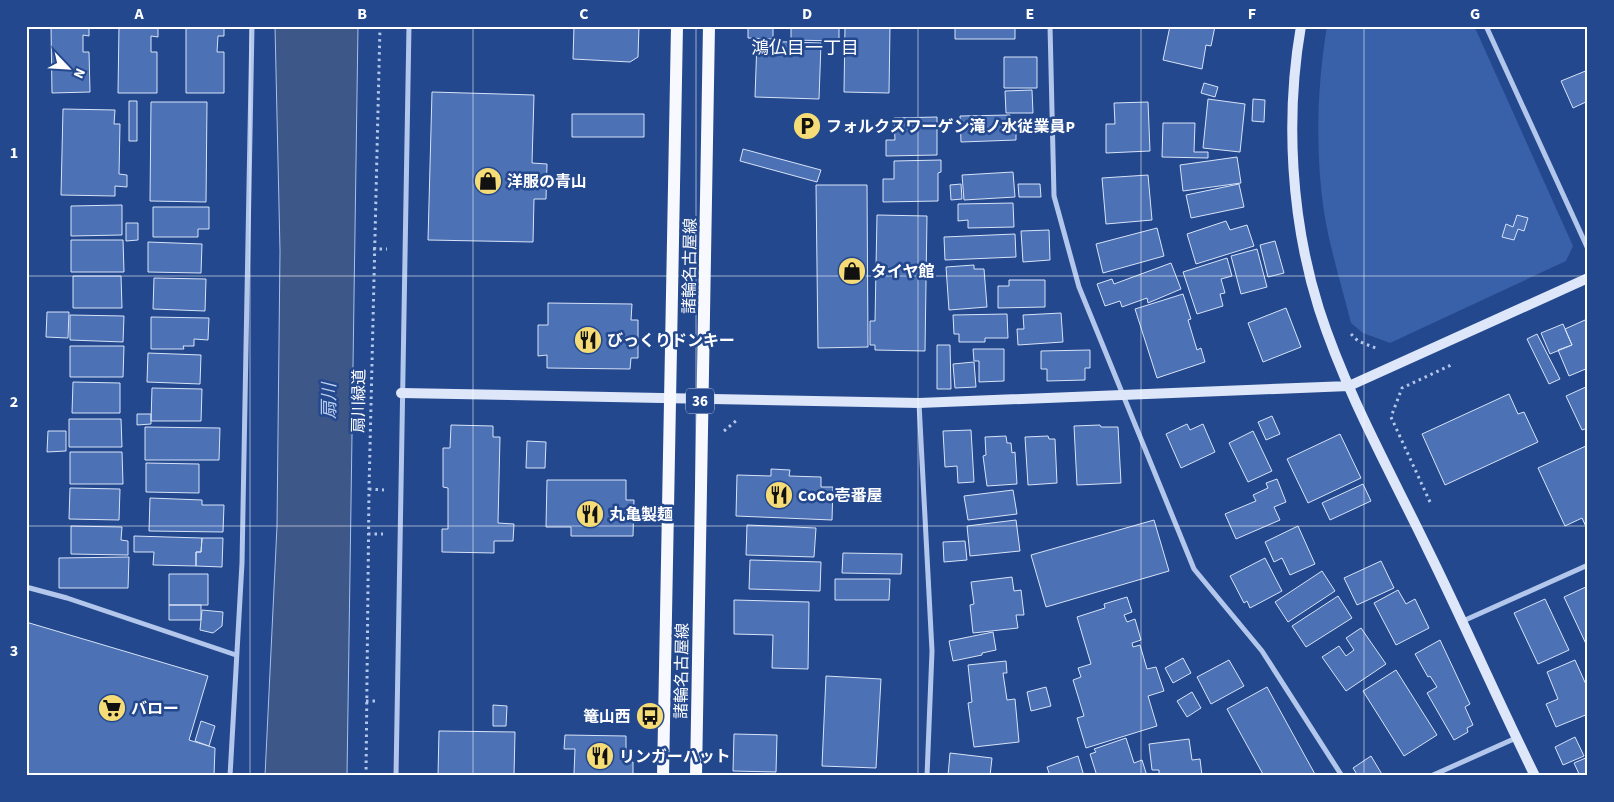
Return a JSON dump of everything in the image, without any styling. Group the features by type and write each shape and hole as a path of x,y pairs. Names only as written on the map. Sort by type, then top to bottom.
{"main road":[{"name":"諸輪名古屋線","path":"663,776 672,399 677,26"},
{"name":"諸輪名古屋線","path":"696,776 700,400 705,290 708,26"}],"street":[{"path":"230,776 242,563 252,26"},
{"path":"396,776 408,26"},
{"path":"1050,26 1054,196 1079,287 1125,395 1194,569 1262,651 1342,776"},
{"path":"1301,26 1296,56 1293,151 1301,232 1319,308 1349,386 1463,621 1535,776"},
{"path":"1486,26 1588,249"},
{"path":"402,393 919,403 1349,386 1588,278"},
{"path":"919,403 932,651 926,776"},
{"path":"1463,621 1588,565"},
{"path":"26,587 67,598 236,655"},
{"path":"1431,776 1516,738"}],"path":[{"name":"扇川緑道","path":"366,776 370,441 380,26"},
{"path":"1347,330 1358,341 1383,351"},
{"path":"1431,504 1391,417 1402,388 1458,362"},
{"path":"1387,412 1394,409"},
{"path":"723,432 743,416"}],"shaded area":[{"path":"1327,26 1470,26 1476,30 1573,246 1566,261 1390,343 1363,333 1351,323 1329,240 1319,166 1319,96"}],"water":[{"name":"扇川","path":"275,26 358,26 347,776 265,776 277,526 280,251"}],"building":[{"path":"51,26 89,26 89,36 83,35 83,52 89,52 90,92 52,93"},
{"path":"119,26 158,26 158,37 151,36 151,52 157,52 157,93 118,93"},
{"path":"186,26 224,26 224,36 218,36 217,52 224,52 224,93 186,93"},
{"path":"574,26 639,26 638,57 630,62 573,59"},
{"path":"748,26 773,26 773,39 748,38"},
{"path":"791,26 839,26 839,41 791,40"},
{"path":"845,26 890,26 889,93 844,92"},
{"path":"955,26 1015,26 1015,39 955,39"},
{"path":"1170,26 1215,26 1211,46 1206,45 1202,69 1163,60"},
{"path":"757,41 821,43 819,99 755,97"},
{"path":"1004,57 1037,57 1037,88 1004,88"},
{"path":"1588,70 1588,101 1573,108 1561,81"},
{"path":"1204,83 1218,87 1215,97 1201,93"},
{"path":"1032,90 1033,113 1006,113 1005,91"},
{"name":"洋服の青山","path":"432,92 534,95 532,163 547,164 546,199 534,199 533,242 428,240"},
{"path":"1208,99 1245,104 1240,152 1203,148"},
{"path":"1253,99 1265,100 1264,122 1252,121"},
{"path":"129,101 137,101 137,141 129,141"},
{"path":"151,102 207,102 206,202 150,201"},
{"path":"1148,102 1150,151 1106,153 1106,124 1115,124 1114,103"},
{"path":"63,109 115,110 114,124 120,124 119,174 127,175 127,187 115,186 115,196 61,195"},
{"path":"572,114 644,114 644,137 572,137"},
{"path":"1010,115 1011,131 1016,131 1016,140 961,142 960,116"},
{"path":"937,117 937,155 886,156 886,140 895,140 894,118"},
{"path":"1163,123 1195,123 1194,152 1208,152 1208,158 1162,157"},
{"path":"743,149 821,170 817,182 740,161"},
{"path":"1237,157 1241,183 1183,191 1180,165"},
{"path":"941,160 941,172 938,173 938,201 883,202 883,179 894,179 894,161"},
{"path":"1013,172 1015,197 964,200 962,175"},
{"path":"1148,175 1152,220 1106,224 1102,178"},
{"path":"961,184 962,199 951,200 950,185"},
{"path":"1018,184 1040,184 1041,197 1019,197"},
{"path":"1239,184 1244,207 1191,218 1186,195"},
{"path":"816,185 867,185 868,347 818,348"},
{"path":"1013,203 1014,227 968,228 968,220 958,221 958,204"},
{"path":"122,205 122,235 71,236 71,206"},
{"path":"153,207 209,207 209,229 198,229 198,237 153,237"},
{"path":"877,215 927,216 925,351 875,350 875,345 870,345 870,321 875,321"},
{"path":"1517,215 1528,218 1524,231 1518,229 1514,240 1502,237 1506,224 1513,227"},
{"path":"1226,221 1230,230 1247,225 1254,246 1196,264 1187,234"},
{"path":"126,223 138,223 138,240 126,241"},
{"path":"1157,228 1164,256 1103,273 1096,244"},
{"path":"1049,230 1050,260 1023,262 1021,231"},
{"path":"1015,234 1016,257 945,260 944,237"},
{"path":"71,240 123,240 124,272 71,272"},
{"path":"1275,241 1284,273 1268,277 1260,245"},
{"path":"148,242 202,244 201,273 148,272"},
{"path":"1257,249 1267,287 1241,294 1231,256"},
{"path":"1227,258 1232,276 1221,279 1225,293 1220,294 1223,306 1197,314 1183,272"},
{"path":"1171,263 1181,289 1148,303 1147,298 1122,307 1120,301 1105,306 1097,284 1112,279 1114,284"},
{"path":"974,265 974,269 984,269 987,307 949,310 946,267"},
{"path":"73,276 121,276 122,308 73,308"},
{"path":"154,278 206,279 205,311 153,309"},
{"path":"1009,280 1045,280 1045,307 998,308 998,286 1009,286"},
{"path":"1183,294 1191,319 1188,320 1197,350 1201,348 1205,362 1157,378 1135,309"},
{"name":"びっくりドンキー","path":"548,303 632,304 631,320 638,320 638,358 631,358 630,369 547,368 547,355 538,356 538,325 548,325"},
{"path":"1286,308 1301,347 1263,362 1248,323"},
{"path":"47,312 69,312 68,338 46,337"},
{"path":"1061,313 1063,342 1018,345 1017,329 1024,329 1023,315"},
{"path":"1007,314 1008,338 985,338 985,342 959,342 959,334 954,334 953,315"},
{"path":"70,315 124,316 123,342 70,340"},
{"path":"151,317 209,318 208,340 194,339 194,346 183,346 184,349 151,349"},
{"path":"1585,320 1588,327 1588,368 1569,376 1558,350 1572,345 1565,329"},
{"path":"1563,324 1572,345 1550,354 1541,333"},
{"path":"1537,334 1560,379 1549,384 1527,339"},
{"path":"937,345 950,345 951,389 937,389"},
{"path":"70,346 124,346 123,377 70,377"},
{"path":"973,349 1004,349 1004,381 979,382 979,361 974,361"},
{"path":"1090,350 1090,368 1085,368 1085,380 1047,381 1047,369 1041,369 1041,351"},
{"path":"148,353 201,355 200,384 147,382"},
{"path":"974,362 976,387 955,388 953,364"},
{"path":"73,382 120,383 120,413 72,413"},
{"path":"1588,386 1588,428 1582,430 1566,396"},
{"path":"152,388 202,389 201,421 151,421"},
{"path":"1509,394 1518,414 1524,412 1538,442 1445,485 1422,434"},
{"path":"137,414 151,414 151,424 137,425"},
{"path":"1272,416 1280,434 1266,440 1258,422"},
{"path":"69,419 121,419 122,447 69,447"},
{"path":"1187,424 1190,430 1203,424 1215,452 1181,468 1166,434"},
{"path":"451,425 493,426 493,437 500,437 498,523 514,524 513,541 494,541 494,553 442,552 442,529 448,529 448,488 443,487 443,448 450,448"},
{"path":"1100,425 1101,427 1118,427 1121,483 1077,485 1074,426"},
{"path":"145,427 220,428 219,460 145,460"},
{"path":"971,430 974,482 958,483 957,466 945,467 943,431"},
{"path":"48,431 66,431 66,451 47,452"},
{"path":"1253,431 1272,471 1248,482 1229,443"},
{"path":"1340,434 1361,478 1308,503 1287,459"},
{"path":"1006,436 1007,443 1011,443 1012,453 1015,452 1017,484 987,486 983,456 986,455 985,437"},
{"path":"1048,436 1049,439 1055,439 1057,483 1028,485 1025,437"},
{"path":"527,441 546,442 545,468 526,468"},
{"path":"1588,445 1588,531 1582,518 1565,526 1538,468"},
{"path":"70,452 122,452 123,484 70,484"},
{"path":"146,463 199,464 199,493 146,492"},
{"path":"771,469 790,470 789,476 821,477 821,487 833,487 832,520 736,516 737,475 771,476"},
{"path":"1277,479 1286,502 1274,507 1280,520 1236,539 1225,514 1256,501 1253,495 1268,488 1266,483"},
{"name":"丸亀製麺","path":"547,480 626,480 626,500 634,500 633,536 571,536 571,527 546,527"},
{"path":"1363,484 1371,501 1330,520 1322,503"},
{"path":"70,488 120,489 119,520 69,519"},
{"path":"1013,490 1017,514 968,520 964,496"},
{"path":"150,498 202,500 202,505 224,505 223,532 149,531"},
{"path":"1016,520 1020,551 970,556 967,526"},
{"path":"1154,520 1169,571 1046,607 1031,555"},
{"path":"747,525 816,528 814,557 746,555"},
{"path":"71,526 122,527 121,540 128,541 128,555 71,554"},
{"path":"1298,526 1315,564 1290,575 1282,558 1274,562 1265,542"},
{"path":"134,536 202,538 201,552 196,552 196,566 153,565 154,552 134,552"},
{"path":"202,538 223,538 222,567 196,566 196,552 201,552"},
{"path":"965,541 967,560 944,562 943,542"},
{"path":"843,553 902,554 901,574 842,573"},
{"path":"129,557 128,588 59,588 59,558"},
{"path":"1265,558 1282,591 1250,608 1247,601 1244,603 1230,576"},
{"path":"750,560 821,562 820,591 749,589"},
{"path":"1381,561 1394,588 1357,605 1344,578"},
{"path":"1322,571 1335,591 1288,622 1275,602"},
{"path":"169,574 208,574 208,605 169,605"},
{"path":"1012,577 1014,591 1021,590 1024,615 1016,615 1018,628 973,633 970,605 974,604 971,582"},
{"path":"835,579 890,579 889,600 835,600"},
{"path":"1588,586 1588,645 1587,646 1564,597"},
{"path":"1398,590 1406,604 1415,599 1429,628 1396,645 1374,603"},
{"path":"1338,596 1352,618 1306,647 1292,626"},
{"path":"1127,597 1132,612 1124,615 1127,622 1135,619 1141,640 1132,643 1133,647 1140,645 1147,669 1156,667 1164,691 1148,696 1157,726 1086,748 1077,718 1084,716 1073,680 1081,677 1078,668 1091,664 1077,617 1105,608 1104,604"},
{"path":"1545,599 1569,650 1538,664 1514,613"},
{"path":"734,600 809,602 808,669 772,668 773,635 734,634"},
{"path":"169,605 201,605 201,620 169,620"},
{"path":"202,610 223,612 222,626 213,633 200,630"},
{"name":"バロー","path":"26,622 208,676 189,740 215,748 214,776 26,776"},
{"path":"1361,628 1386,664 1346,691 1322,657 1339,646 1346,656 1354,650 1346,638"},
{"path":"993,632 996,650 953,661 949,641"},
{"path":"1440,640 1470,704 1465,707 1473,725 1467,728 1468,732 1454,740 1427,693 1437,687 1430,676 1428,677 1415,654"},
{"path":"1183,658 1191,673 1173,683 1165,668"},
{"path":"1229,660 1244,686 1211,704 1197,677"},
{"path":"1575,660 1588,689 1588,714 1556,727 1546,704 1558,699 1547,672"},
{"path":"1006,661 1007,673 1003,673 1007,700 1015,699 1019,742 974,747 968,703 972,702 968,665"},
{"path":"1396,670 1437,735 1404,756 1363,691"},
{"path":"826,676 881,679 876,768 822,766"},
{"path":"1046,687 1051,706 1031,711 1027,692"},
{"path":"1267,687 1316,776 1264,776 1227,709"},
{"path":"1192,692 1201,708 1187,717 1177,701"},
{"path":"493,705 507,706 506,726 493,726"},
{"path":"201,721 215,726 209,746 195,741"},
{"path":"439,731 515,732 514,776 438,776"},
{"path":"734,734 777,735 776,772 733,771"},
{"name":"リンガーハット","path":"565,735 626,736 626,762 633,762 633,776 574,774 575,749 564,749"},
{"path":"1575,737 1584,756 1563,765 1555,747"},
{"path":"1126,738 1134,763 1142,760 1147,776 1097,776 1090,754 1096,752 1094,749"},
{"path":"1189,739 1192,760 1200,759 1202,776 1159,776 1159,770 1152,770 1149,744"},
{"path":"950,753 992,758 990,776 948,776"},
{"path":"1078,756 1084,776 1050,776 1047,767"},
{"path":"1371,756 1383,776 1358,776 1353,768"},
{"path":"1588,757 1588,776 1580,776 1574,763"}],"place":[{"name":"フォルクスワーゲン滝ノ水従業員P","path":"807,126"},
{"name":"洋服の青山","path":"488,181"},
{"name":"タイヤ館","path":"852,271"},
{"name":"びっくりドンキー","path":"588,340"},
{"name":"CoCo壱番屋","path":"779,495"},
{"name":"丸亀製麺","path":"590,514"},
{"name":"バロー","path":"112,708"},
{"name":"篭山西","path":"650,716"},
{"name":"リンガーハット","path":"600,756"}],"district":[{"name":"鴻仏目一丁目","path":"805,48"}]}
